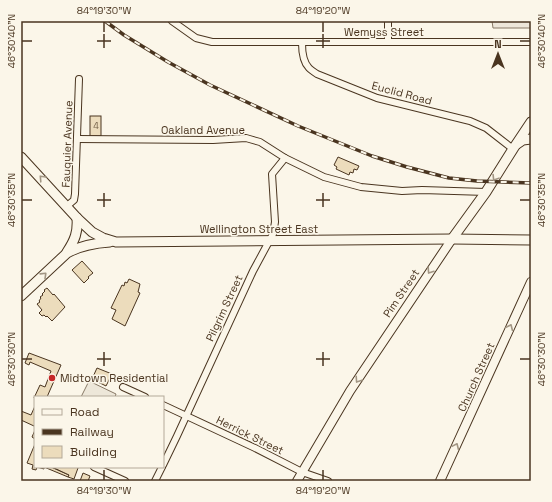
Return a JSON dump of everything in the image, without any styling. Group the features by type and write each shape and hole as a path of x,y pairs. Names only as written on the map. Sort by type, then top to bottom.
{"main road":[{"name":"Pim Street","path":"452,239 486,192 531,122"},
{"path":"514,147 524,140 531,139"},
{"name":"Wellington Street East","path":"21,157 77,218 92,232 103,238 116,242 452,239 531,240"},
{"path":"21,296 66,253 76,236 78,228 77,218"},
{"path":"66,253 90,244 116,242"}],"street":[{"name":"Wemyss Street","path":"172,21 196,38 212,42 531,42"},
{"path":"388,21 388,42"},
{"name":"Euclid Road","path":"302,43 304,60 309,68 317,74 377,98 470,121 486,128 514,147"},
{"name":"Fauquier Avenue","path":"67,206 74,200 75,194 79,79"},
{"name":"Oakland Avenue","path":"77,139 213,140 246,138 260,142 285,158 324,177 361,186 402,191 422,190 486,192"},
{"name":"Pilgrim Street","path":"164,462 253,270 273,234 275,222 272,174 285,158"},
{"name":"Pim Street","path":"297,481 350,391 452,239"},
{"name":"Church Street","path":"440,481 531,282"},
{"path":"123,387 144,396"},
{"name":"Herrick Street","path":"164,405 302,472 328,481"},
{"path":"96,468 125,481"},
{"name":"Pilgrim Street","path":"155,481 161,468"}],"shaded area":[{"path":"492,21 531,21 531,28 493,28"},
{"path":"89,381 116,394 115,396 82,396"}],"building":[{"path":"90,116 101,116 101,136 90,136"},
{"path":"338,157 359,166 357,170 354,169 353,173 350,172 349,175 336,169 337,167 334,165"},
{"path":"82,261 93,273 84,283 72,270"},
{"path":"129,279 140,284 138,292 140,293 125,326 112,319 116,310 111,308 122,285 124,286 125,282 127,283"},
{"path":"47,288 65,307 52,321 47,316 42,316 39,313 42,310 37,304 40,302 40,297 43,295 44,290"},
{"name":"Midtown Residential","path":"29,353 61,365 47,396 35,396 40,385 45,387 51,371 30,362 29,365 25,363"},
{"path":"97,368 112,374 106,386 92,379"},
{"path":"34,408 34,426 21,420 21,411 31,415"},
{"path":"34,446 34,468 37,468 36,470 32,469 33,465 27,463"},
{"path":"46,468 53,468 69,475 68,477"},
{"path":"54,468 78,468 74,479 68,477 69,475"},
{"path":"83,473 90,476 88,481 80,481"}],"railway":[{"path":"105,21 124,35 168,62 210,85 298,126 372,156 449,178 477,181 531,183"}],"place":[{"name":"Midtown Residential","path":"52,378"}]}
